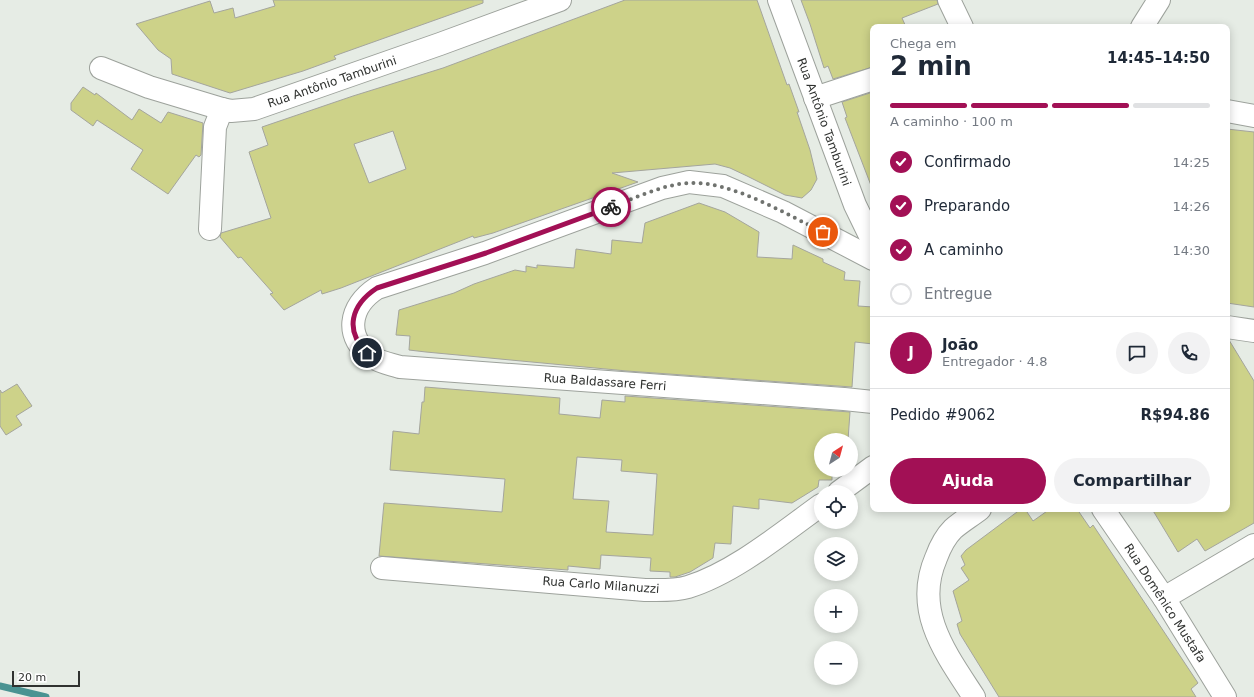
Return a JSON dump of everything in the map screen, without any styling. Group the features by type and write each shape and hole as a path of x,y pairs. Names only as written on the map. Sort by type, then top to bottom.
{"street":[{"name":"Rua Antônio Tamburini","path":"102,68 149,87 222,109 231,111 254,109 560,0"},
{"name":"Rua Antônio Tamburini","path":"779,0 854,204 870,236"},
{"path":"949,0 961,24"},
{"path":"1144,24 1159,0"},
{"path":"815,98 870,80"},
{"path":"210,229 216,128 222,109"},
{"path":"1230,112 1254,116"},
{"name":"Rua Baldassare Ferri","path":"870,257 783,212 736,191 712,184 689,182 662,188 486,253 377,288 368,294 357,307 353,319 353,329 356,338 367,353 385,363 400,367 870,402"},
{"path":"1230,327 1254,331"},
{"path":"849,485 870,470"},
{"name":"Rua Carlo Milanuzzi","path":"382,568 645,590 686,588 710,578 750,556 814,510"},
{"path":"974,697 939,640 930,613 928,594 933,564 944,540 954,529 976,512"},
{"name":"Rua Domênico Mustafa","path":"1105,512 1164,598 1225,697"},
{"path":"1164,598 1254,545"}],"building":[{"path":"273,0 483,0 483,3 334,56 336,59 303,71 230,93 172,74 171,59 158,50 136,24 210,1 214,13 233,8 235,18 275,6"},
{"path":"625,0 757,0 787,85 789,84 799,112 797,112 810,150 817,179 811,190 802,198 785,195 730,168 715,164 612,173 638,182 493,233 474,238 473,236 341,288 322,294 321,290 284,310 270,294 273,293 241,257 238,258 220,237 221,233 271,218 249,152 268,145 262,127 353,96 443,68","holes":["393,131 406,169 369,183 354,144"]},
{"path":"801,0 937,0 938,4 902,18 905,24 870,24 870,68 833,79 828,66 824,68"},
{"path":"83,87 95,95 96,93 132,120 139,109 161,123 168,112 203,123 201,155 199,157 196,155 168,194 131,169 143,150 97,120 93,126 71,110 71,103"},
{"path":"870,93 870,183 845,118 847,117 842,102"},
{"path":"1230,129 1254,132 1254,307 1230,303"},
{"path":"699,203 725,212 759,232 757,257 792,259 793,245 823,259 823,262 845,272 844,280 860,281 858,306 870,307 870,344 855,342 852,387 627,371 426,352 409,350 410,336 396,335 399,310 454,293 474,284 515,270 526,272 526,266 537,268 537,265 574,268 576,249 611,254 612,240 642,243 645,223"},
{"path":"1230,342 1254,381 1254,523 1205,551 1197,539 1178,552 1154,512 1230,512"},
{"path":"17,384 32,406 16,416 22,425 6,435 0,426 0,390 2,393"},
{"path":"425,387 560,398 559,414 600,418 602,400 625,402 625,396 850,412 848,433 814,433 814,477 832,477 832,480 819,480 818,485 814,485 814,489 792,503 759,499 759,509 733,506 731,544 715,543 713,558 690,572 675,577 670,577 670,572 650,571 651,558 601,555 600,569 568,566 568,570 379,556 384,503 502,512 505,479 390,470 393,431 419,434 422,402 424,402","holes":["577,457 622,460 621,471 657,474 653,535 606,532 609,501 573,499"]},
{"path":"1017,512 1027,512 1033,521 1046,512 1079,512 1090,528 1093,525 1198,683 1191,689 1196,697 999,697 960,634 957,624 962,621 953,591 969,580 961,568 965,565 961,556 966,550"}],"waterway":[{"path":"0,686 46,697"}],"way so far":[{"path":"611,207 662,188 678,184 689,182 712,184 736,191 823,232"}],"route":[{"path":"367,353 360,346 356,338 353,329 353,319 357,307 368,294 377,288 486,253 611,207"}]}
